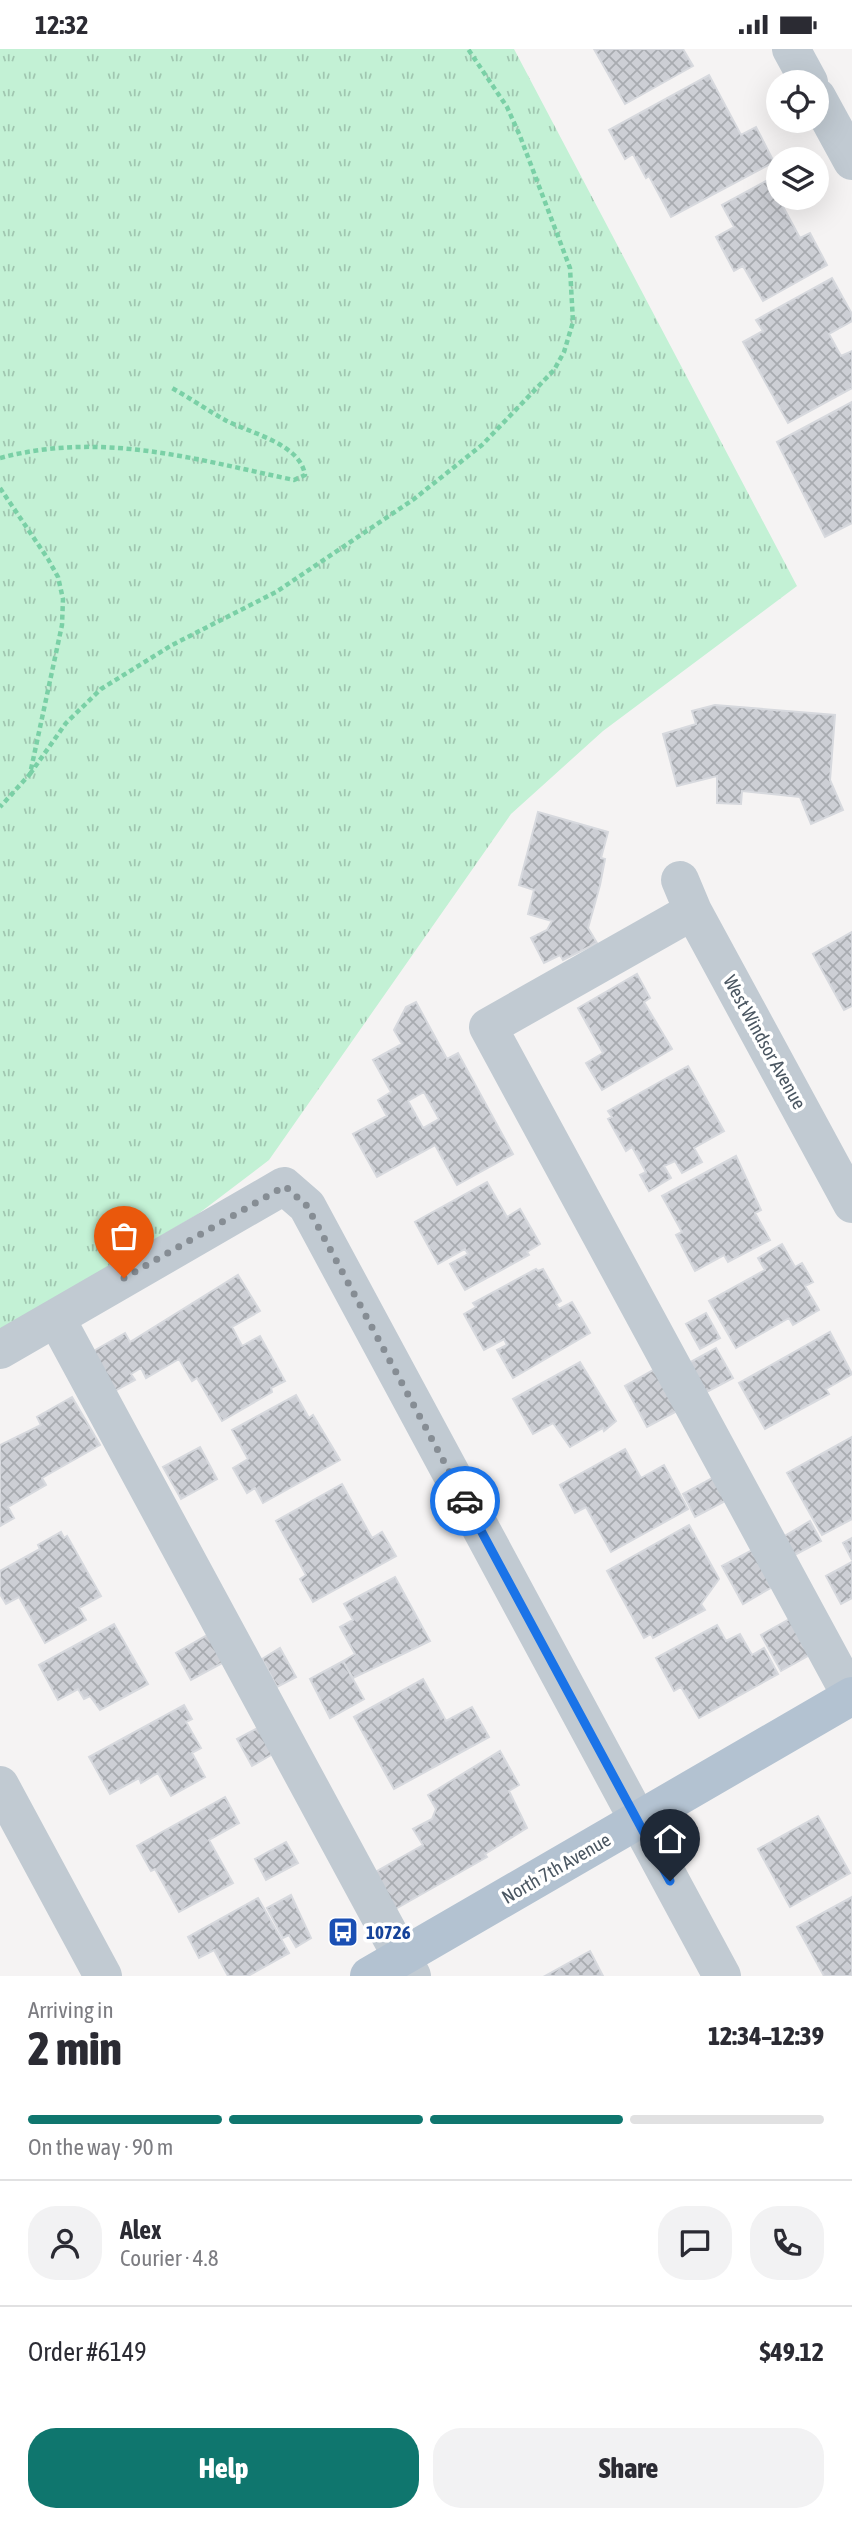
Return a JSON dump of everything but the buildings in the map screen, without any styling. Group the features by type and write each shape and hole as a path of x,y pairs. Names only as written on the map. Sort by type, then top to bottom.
{"main road":[{"name":"North 7th Avenue","path":"369,1976 407,1966 638,1822 852,1697"}],"street":[{"path":"791,49 802,70"},
{"path":"829,119 852,161"},
{"name":"West Windsor Avenue","path":"852,1203 687,895 488,1027 852,1697"},
{"path":"0,1350 285,1186 307,1206 722,1976"},
{"path":"56,1318 407,1966"},
{"path":"0,1785 103,1976"}],"path":[{"path":"0,807 30,773 66,723 101,689 172,645 294,581 414,499 482,445 554,370 564,352 573,322 570,268 507,107 468,49"},
{"path":"0,458 56,446 104,446 136,448 294,480 305,475 303,466 292,454 172,388"},
{"path":"0,488 48,559 58,577 63,599 62,625 30,773"}],"green space":[{"path":"0,49 514,49 797,586 603,731 511,814 269,1160 198,1214 0,1331"}],"way so far":[{"path":"124,1278 285,1186 307,1206 465,1501"}],"place":[{"name":"10726","path":"343,1932"}],"route":[{"path":"465,1501 670,1881"}]}
